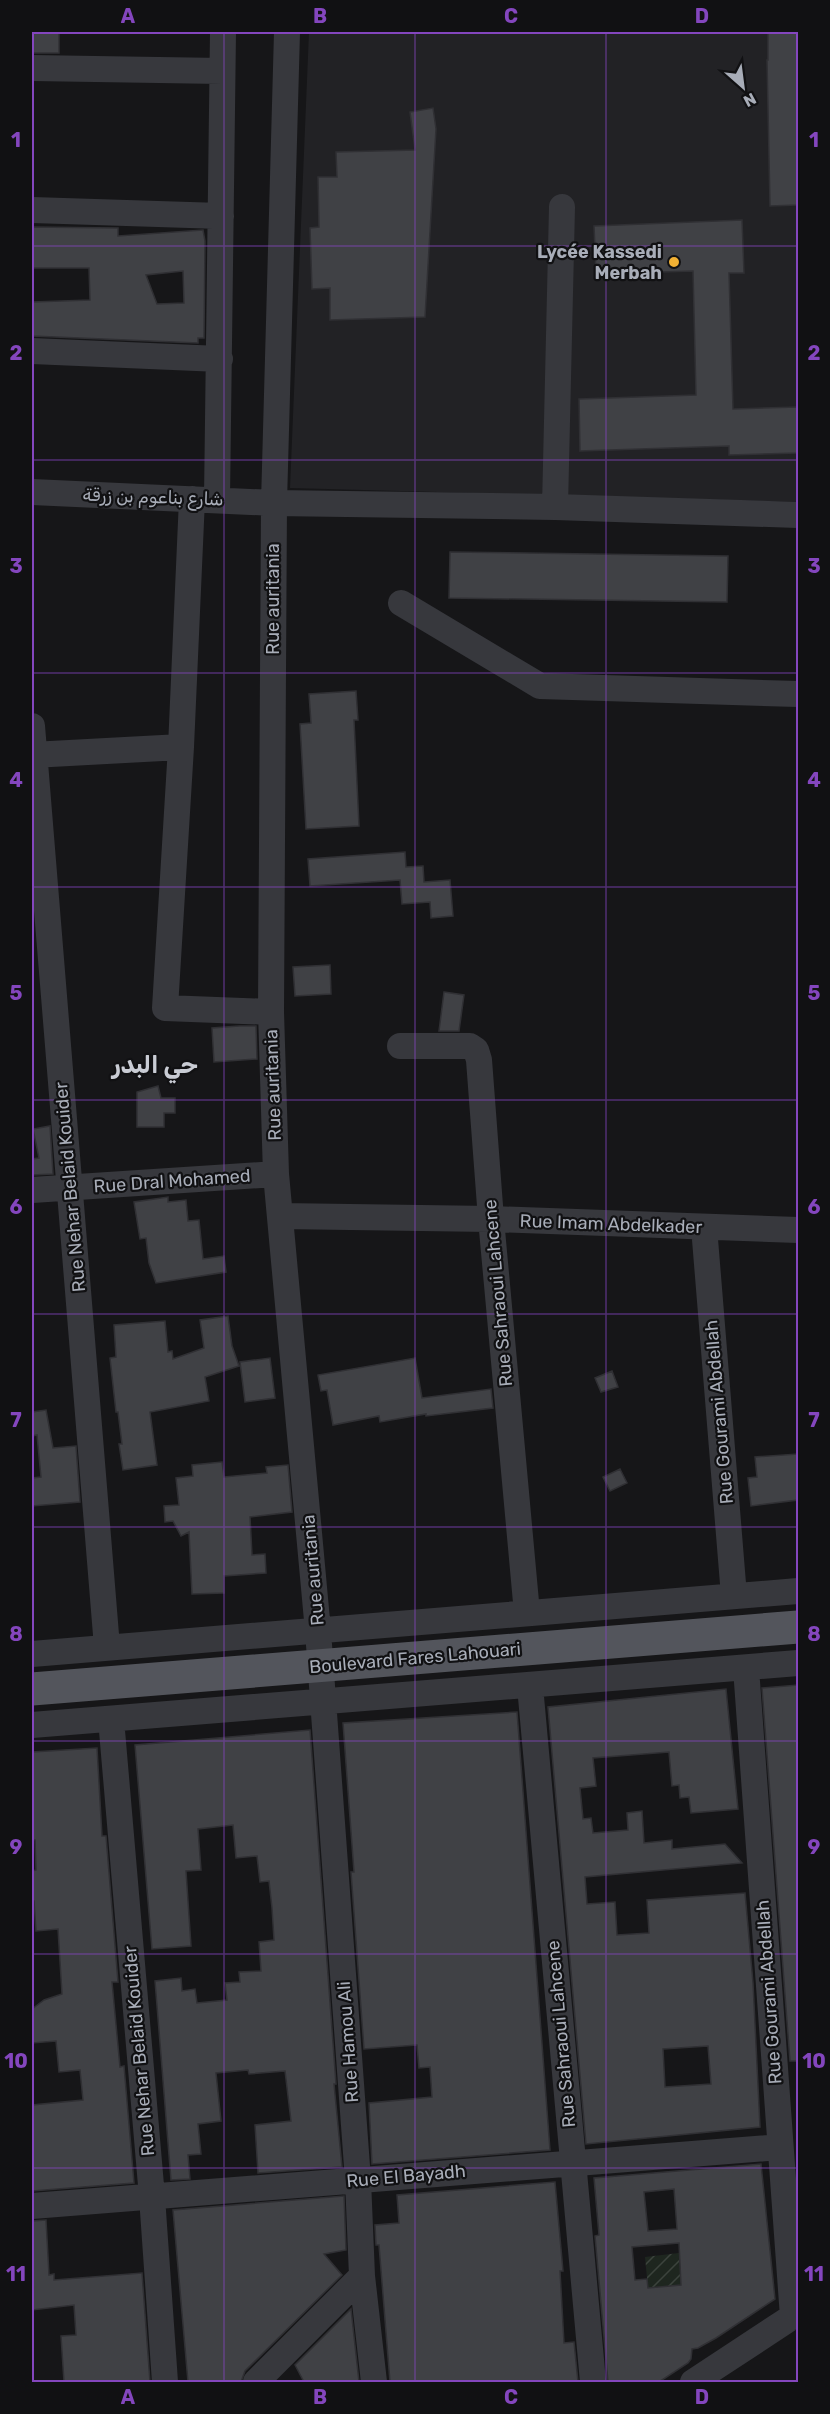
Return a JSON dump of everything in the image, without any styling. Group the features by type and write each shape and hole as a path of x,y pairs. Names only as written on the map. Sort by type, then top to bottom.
{"main road":[{"name":"Boulevard Fares Lahouari","path":"32,1689 798,1627"}],"street":[{"path":"223,32 220,359 181,747 165,1008 271,1012"},
{"name":"Rue auritania","path":"287,32 274,503 271,1012 276,1174 323,1701"},
{"path":"32,68 222,72"},
{"path":"555,507 562,207"},
{"path":"32,210 221,216"},
{"path":"32,351 220,359"},
{"name":"شارع بناعوم بن زرقة","path":"32,492 274,503 555,507 798,515"},
{"path":"401,603 540,686 798,694"},
{"name":"Rue Nehar Belaid Kouider","path":"32,726 107,1647"},
{"path":"33,755 181,747"},
{"name":"Rue Sahraoui Lahcene","path":"400,1046 470,1046 476,1050 479,1060 527,1613"},
{"name":"Rue Dral Mohamed","path":"32,1190 276,1174"},
{"name":"Rue Imam Abdelkader","path":"280,1216 491,1219 798,1230"},
{"name":"Rue Gourami Abdellah","path":"704,1227 734,1596"},
{"path":"32,1654 798,1591"},
{"path":"32,1725 798,1663"},
{"name":"Rue Gourami Abdellah","path":"746,1668 780,2147 796,2315"},
{"name":"Rue Sahraoui Lahcene","path":"530,1686 593,2382"},
{"name":"Rue Hamou Ali","path":"323,1701 358,2180 362,2276 374,2382"},
{"name":"Rue Nehar Belaid Kouider","path":"111,1719 152,2197 165,2382"},
{"name":"Rue El Bayadh","path":"32,2206 780,2147"},
{"path":"256,2382 362,2276"},
{"path":"693,2382 796,2315"}],"shaded area":[{"path":"309,32 798,32 798,502 290,488"},
{"path":"679,2253 681,2286 648,2288 645,2257"}],"building":[{"path":"32,32 59,32 59,53 32,53"},
{"path":"768,32 798,32 798,205 770,206"},
{"path":"433,108 436,129 425,317 330,320 330,288 312,289 310,228 319,227 318,177 337,177 336,152 415,150 410,112"},
{"path":"742,220 744,273 729,273 733,409 798,407 798,453 729,455 729,446 580,451 579,399 696,395 693,271 596,274 594,226"},
{"path":"32,227 118,228 118,236 203,230 205,241 204,338 198,338 198,343 32,336 32,302 90,300 89,268 32,268","holes":["183,271 184,303 157,304 146,275"]},
{"path":"450,552 728,556 727,602 449,598"},
{"path":"356,691 358,720 354,720 359,826 306,829 300,724 311,723 309,694"},
{"path":"405,852 406,867 423,866 424,882 450,880 453,916 431,918 430,902 402,904 400,880 310,886 308,859"},
{"path":"330,965 331,994 295,996 293,967"},
{"path":"444,992 464,995 459,1031 439,1031"},
{"path":"256,1026 257,1059 214,1062 212,1028"},
{"path":"158,1086 161,1098 175,1098 175,1113 164,1113 164,1127 137,1127 137,1092"},
{"path":"50,1126 53,1174 32,1175 32,1159 39,1158 33,1129"},
{"path":"168,1197 168,1202 186,1200 188,1221 199,1220 203,1259 224,1256 226,1272 156,1283 149,1263 146,1238 140,1239 134,1202"},
{"path":"228,1316 232,1346 239,1366 205,1377 209,1401 150,1412 157,1465 123,1470 119,1444 122,1444 110,1358 116,1357 114,1325 165,1321 168,1352 172,1351 173,1359 204,1348 200,1320"},
{"path":"270,1358 275,1398 245,1402 240,1362"},
{"path":"415,1358 422,1398 491,1389 493,1408 426,1416 426,1414 380,1422 379,1416 333,1425 327,1390 321,1391 318,1375"},
{"path":"612,1371 618,1387 601,1392 595,1378"},
{"path":"46,1410 53,1448 76,1446 80,1502 32,1506 32,1478 41,1477 37,1435 32,1436 32,1412"},
{"path":"798,1454 798,1500 751,1506 748,1478 757,1477 755,1457"},
{"path":"222,1462 224,1477 267,1473 266,1467 288,1465 292,1512 250,1517 252,1555 265,1554 266,1573 224,1576 224,1593 192,1594 189,1532 181,1536 173,1521 165,1522 164,1506 179,1505 176,1478 193,1476 192,1465"},
{"path":"620,1469 627,1483 610,1491 603,1477"},
{"path":"798,1685 798,2061 790,2061 762,1688"},
{"path":"726,1689 738,1809 691,1813 689,1797 680,1798 679,1785 672,1786 669,1752 593,1758 596,1786 580,1788 583,1819 591,1818 593,1833 628,1830 627,1813 642,1811 644,1843 672,1840 672,1849 725,1844 742,1863 585,1877 587,1904 615,1902 617,1935 649,1933 647,1900 745,1893 753,1983 760,2127 586,2144 548,1707","holes":["708,2046 711,2084 665,2087 663,2049"]},
{"path":"517,1712 550,2150 372,2164 369,2103 432,2097 430,2067 419,2068 417,2045 364,2049 343,1723"},
{"path":"310,1730 336,2084 334,2084 342,2167 258,2173 255,2125 291,2121 285,2071 249,2074 248,2070 216,2073 221,2121 198,2124 201,2154 188,2155 190,2179 171,2180 155,1981 181,1978 182,1991 195,1989 197,2003 227,2000 225,1983 240,1982 239,1972 261,1971 259,1942 274,1940 272,1908 269,1881 260,1882 257,1856 236,1858 233,1825 198,1829 201,1870 186,1871 191,1946 152,1949 135,1745"},
{"path":"97,1748 102,1836 106,1836 118,1982 112,1982 120,2067 124,2066 134,2183 32,2191 32,2105 83,2100 80,2070 59,2072 56,2041 32,2043 32,2009 44,2000 62,1994 58,1929 36,1931 34,1901 32,1901 32,1871 36,1870 35,1840 32,1840 32,1752"},
{"path":"761,2164 775,2299 716,2338 692,2349 688,2363 659,2382 608,2382 595,2236 599,2235 594,2178","holes":["674,2189 677,2229 648,2231 644,2192","679,2243 681,2285 648,2288 647,2279 635,2280 632,2247"]},
{"path":"555,2182 563,2271 560,2271 564,2343 574,2342 578,2382 390,2382 379,2245 376,2245 375,2225 399,2223 397,2195"},
{"path":"344,2196 346,2250 324,2254 342,2275 245,2371 241,2382 188,2382 173,2210"},
{"path":"46,2220 49,2275 54,2274 54,2280 142,2273 150,2382 64,2382 61,2336 76,2335 74,2305 32,2310 32,2221"},
{"path":"351,2309 359,2382 304,2382 295,2365"}],"place":[{"name":"Lycée Kassedi Merbah","path":"674,262"}],"district":[{"name":"حي البدر","path":"155,1065"}]}
